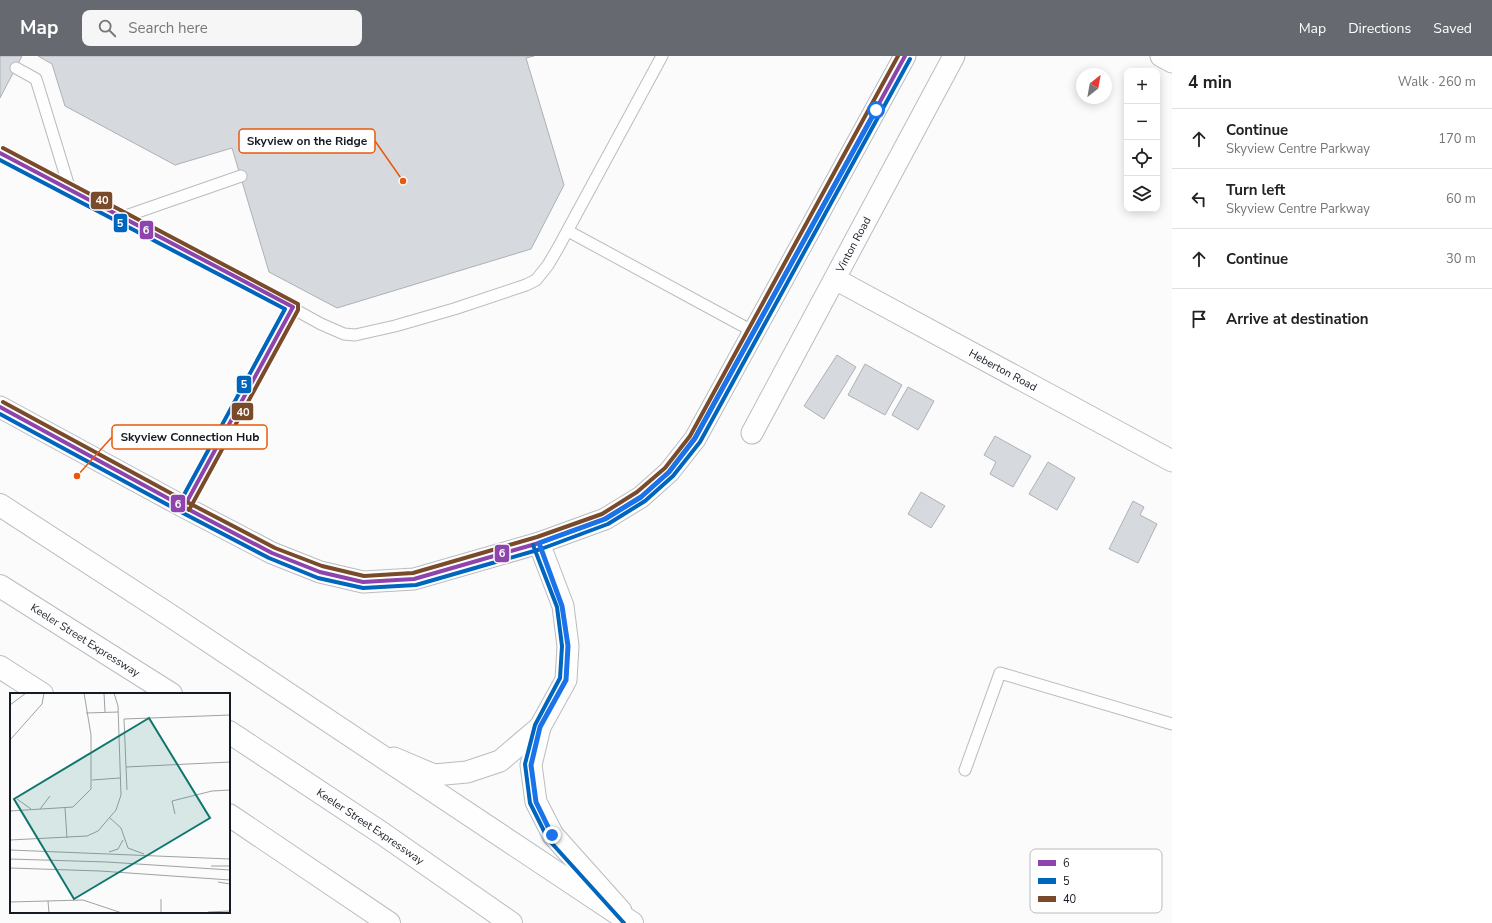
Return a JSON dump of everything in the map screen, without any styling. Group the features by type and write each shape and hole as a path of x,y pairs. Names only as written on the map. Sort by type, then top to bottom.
{"main road":[{"path":"0,505 168,614 632,923"},
{"name":"Keeler Street Expressway","path":"0,586 169,693"},
{"path":"0,667 40,693"},
{"name":"Keeler Street Expressway","path":"230,733 384,834 511,923"},
{"path":"230,816 389,923"}],"street":[{"path":"0,406 184,507 279,555 320,572 363,582 414,579 539,543 605,519 641,497 669,472 695,438 906,56"},
{"name":"Vinton Road","path":"752,433 954,56"},
{"path":"1161,56 1172,62"},
{"name":"Heberton Road","path":"834,279 1172,461"},
{"path":"539,543 562,606 568,646 566,680 540,727 531,765 536,802 552,835 632,923"},
{"path":"367,746 434,775 467,772 500,761 540,727"}],"lane":[{"path":"0,153 292,307 321,324 344,334 355,335 395,326 454,309 526,285 536,280 548,265 568,231 662,56"},
{"path":"16,68 36,79 70,190"},
{"path":"123,217 241,176"},
{"path":"568,231 754,332"},
{"path":"184,507 292,307"},
{"path":"965,770 1000,673 1172,724"}],"building":[{"path":"0,56 22,56 0,98"},
{"path":"38,56 534,56 526,58 564,185 531,249 337,308 269,272 232,148 175,165 65,106 52,64"},
{"path":"837,355 856,367 824,419 804,406"},
{"path":"865,364 902,385 885,415 848,395"},
{"path":"908,387 934,401 918,430 892,415"},
{"path":"995,436 1031,456 1013,487 990,474 996,462 984,455"},
{"path":"1048,462 1075,478 1057,510 1029,494"},
{"path":"921,492 945,506 931,528 908,514"},
{"path":"1133,501 1144,507 1140,515 1157,524 1138,563 1109,549"}],"transit line":[{"name":"40","path":"3,402 275,548 322,566 364,576 413,573 537,537 602,514 637,492 665,468 690,436 898,56"},
{"name":"6","path":"0,407 272,553 320,572 363,582 414,579 539,543 605,519 641,497 669,472 695,439 905,56"},
{"name":"5","path":"0,414 269,558 318,578 363,588 416,585 541,549 608,524 645,501 673,476 700,442 910,59"},
{"name":"40","path":"3,148 298,304 298,310 189,510"},
{"name":"6","path":"0,153 293,307"},
{"name":"5","path":"0,160 285,309 179,504"},
{"name":"6","path":"184,507 293,307"},
{"name":"5","path":"533,545 557,607 562,646 560,678 535,725 525,764 530,803 548,839 624,923"}],"place":[{"name":"Skyview on the Ridge","path":"403,181"},
{"name":"Skyview Connection Hub","path":"77,476"}],"route":[{"path":"552,835 536,802 531,765 540,727 566,680 568,646 562,606 539,543 605,519 641,497 669,472 686,451 695,438 876,110"}]}
